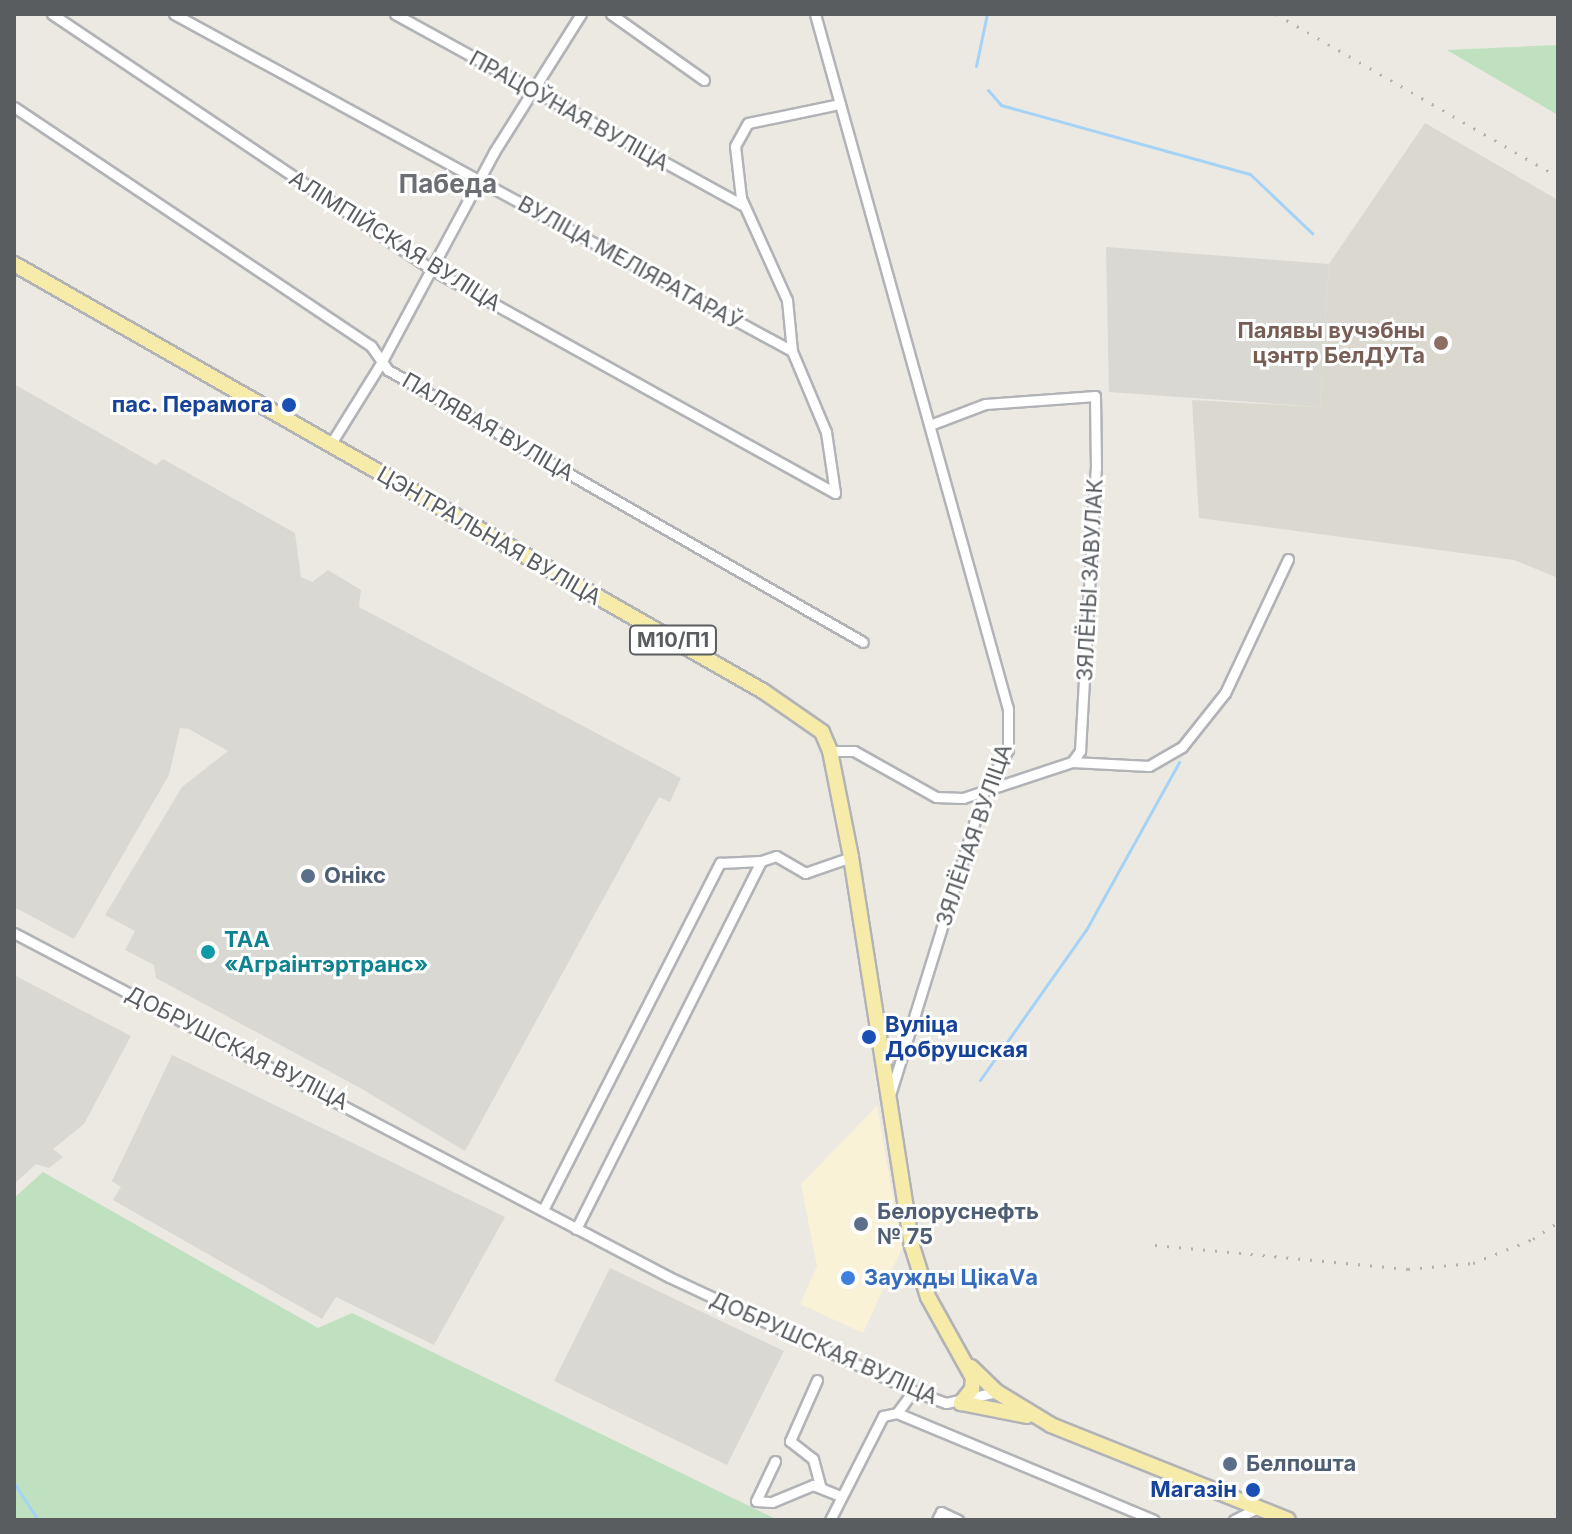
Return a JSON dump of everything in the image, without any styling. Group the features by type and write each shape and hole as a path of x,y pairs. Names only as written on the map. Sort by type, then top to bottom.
{"main road":[{"name":"ЦЭНТРАЛЬНАЯ ВУЛІЦА","path":"14,264 808,719 830,751 872,983 887,1103"},
{"name":"М10/П1","path":"887,1103 921,1278 966,1362 997,1392 1051,1425 1288,1520"},
{"path":"966,1362 972,1389 961,1403 1051,1425"}],"street":[{"name":"АЛІМПІЙСКАЯ ВУЛІЦА","path":"52,14 431,269 835,493 826,432 792,351"},
{"name":"ВУЛІЦА МЕЛІЯРАТАРАЎ","path":"174,14 792,351"},
{"name":"ПРАЦОЎНАЯ ВУЛІЦА","path":"395,14 534,94 744,206"},
{"path":"330,445 381,363 478,180 581,14"},
{"path":"611,14 704,80"},
{"name":"ЗЯЛЁНАЯ ВУЛІЦА","path":"815,14 1008,709 1008,750 985,788 887,1103"},
{"path":"792,351 787,300 744,206 735,146 748,123 840,104"},
{"name":"ПАЛЯВАЯ ВУЛІЦА","path":"14,107 371,346 382,355 381,363 863,642"},
{"name":"ЗЯЛЁНЫ ЗАВУЛАК","path":"930,425 985,404 1095,396 1083,738 1072,762"},
{"path":"830,751 854,751 936,797 963,798 985,788 1072,762 1149,766 1182,747 1225,693 1288,559"},
{"path":"543,1210 720,863 761,861 776,856 805,873 851,857"},
{"path":"576,1229 761,861"},
{"name":"ДОБРУШСКАЯ ВУЛІЦА","path":"14,933 576,1229 913,1391 961,1403 997,1392"},
{"path":"817,1380 790,1441 813,1459 821,1488"},
{"path":"897,1413 913,1391"},
{"path":"830,1520 838,1495 883,1416 897,1413 1154,1520"},
{"path":"775,1461 756,1501 772,1502 813,1485 838,1495"},
{"path":"1234,1520 1260,1507"},
{"path":"937,1520 941,1512 958,1520"}],"shaded area":[{"name":"Палявы вучэбны цэнтр БелДУТа","path":"1425,123 1558,200 1558,578 1514,560 1199,518 1192,400 1320,407 1329,264"},
{"path":"1106,247 1329,264 1320,407 1109,392"},
{"path":"14,384 156,465 163,459 295,533 301,577 312,582 328,570 361,590 359,607 681,778 670,802 659,797 465,1151 362,1089 156,978 154,965 125,950 135,931 105,915 182,787 228,751 189,729 180,728 169,775 74,939 14,907"},
{"path":"14,975 131,1036 84,1124 53,1149 63,1157 49,1168 36,1164 14,1184"},
{"path":"172,1055 505,1217 434,1345 336,1297 322,1319 113,1200 121,1187 112,1181"},
{"path":"877,1106 902,1248 863,1333 800,1304 817,1266 801,1184"},
{"path":"610,1268 784,1351 727,1465 554,1381"}],"green space":[{"path":"1558,45 1558,115 1447,50"},
{"path":"43,1172 318,1328 352,1313 778,1520 14,1520 14,1198"}],"waterway":[{"path":"976,66 987,14"},
{"path":"988,90 1001,105 1250,174 1312,233"},
{"path":"980,1080 1086,930 1179,762"},
{"path":"14,1483 38,1520"}],"railway":[{"path":"1276,14 1558,177"},
{"path":"1155,1245 1408,1269 1473,1263 1533,1239 1558,1222"}],"place":[{"name":"Палявы вучэбны цэнтр БелДУТа","path":"1441,343"},
{"name":"пас. Перамога","path":"289,405"},
{"name":"Онікс","path":"308,876"},
{"name":"ТАА «Аграінтэртранс»","path":"208,952"},
{"name":"Вуліца Добрушская","path":"869,1037"},
{"name":"Белоруснефть № 75","path":"861,1224"},
{"name":"Заужды ЦікаVа","path":"848,1278"},
{"name":"Белпошта","path":"1230,1464"},
{"name":"Магазін","path":"1253,1490"}],"district":[{"name":"Пабеда","path":"448,184"}]}
